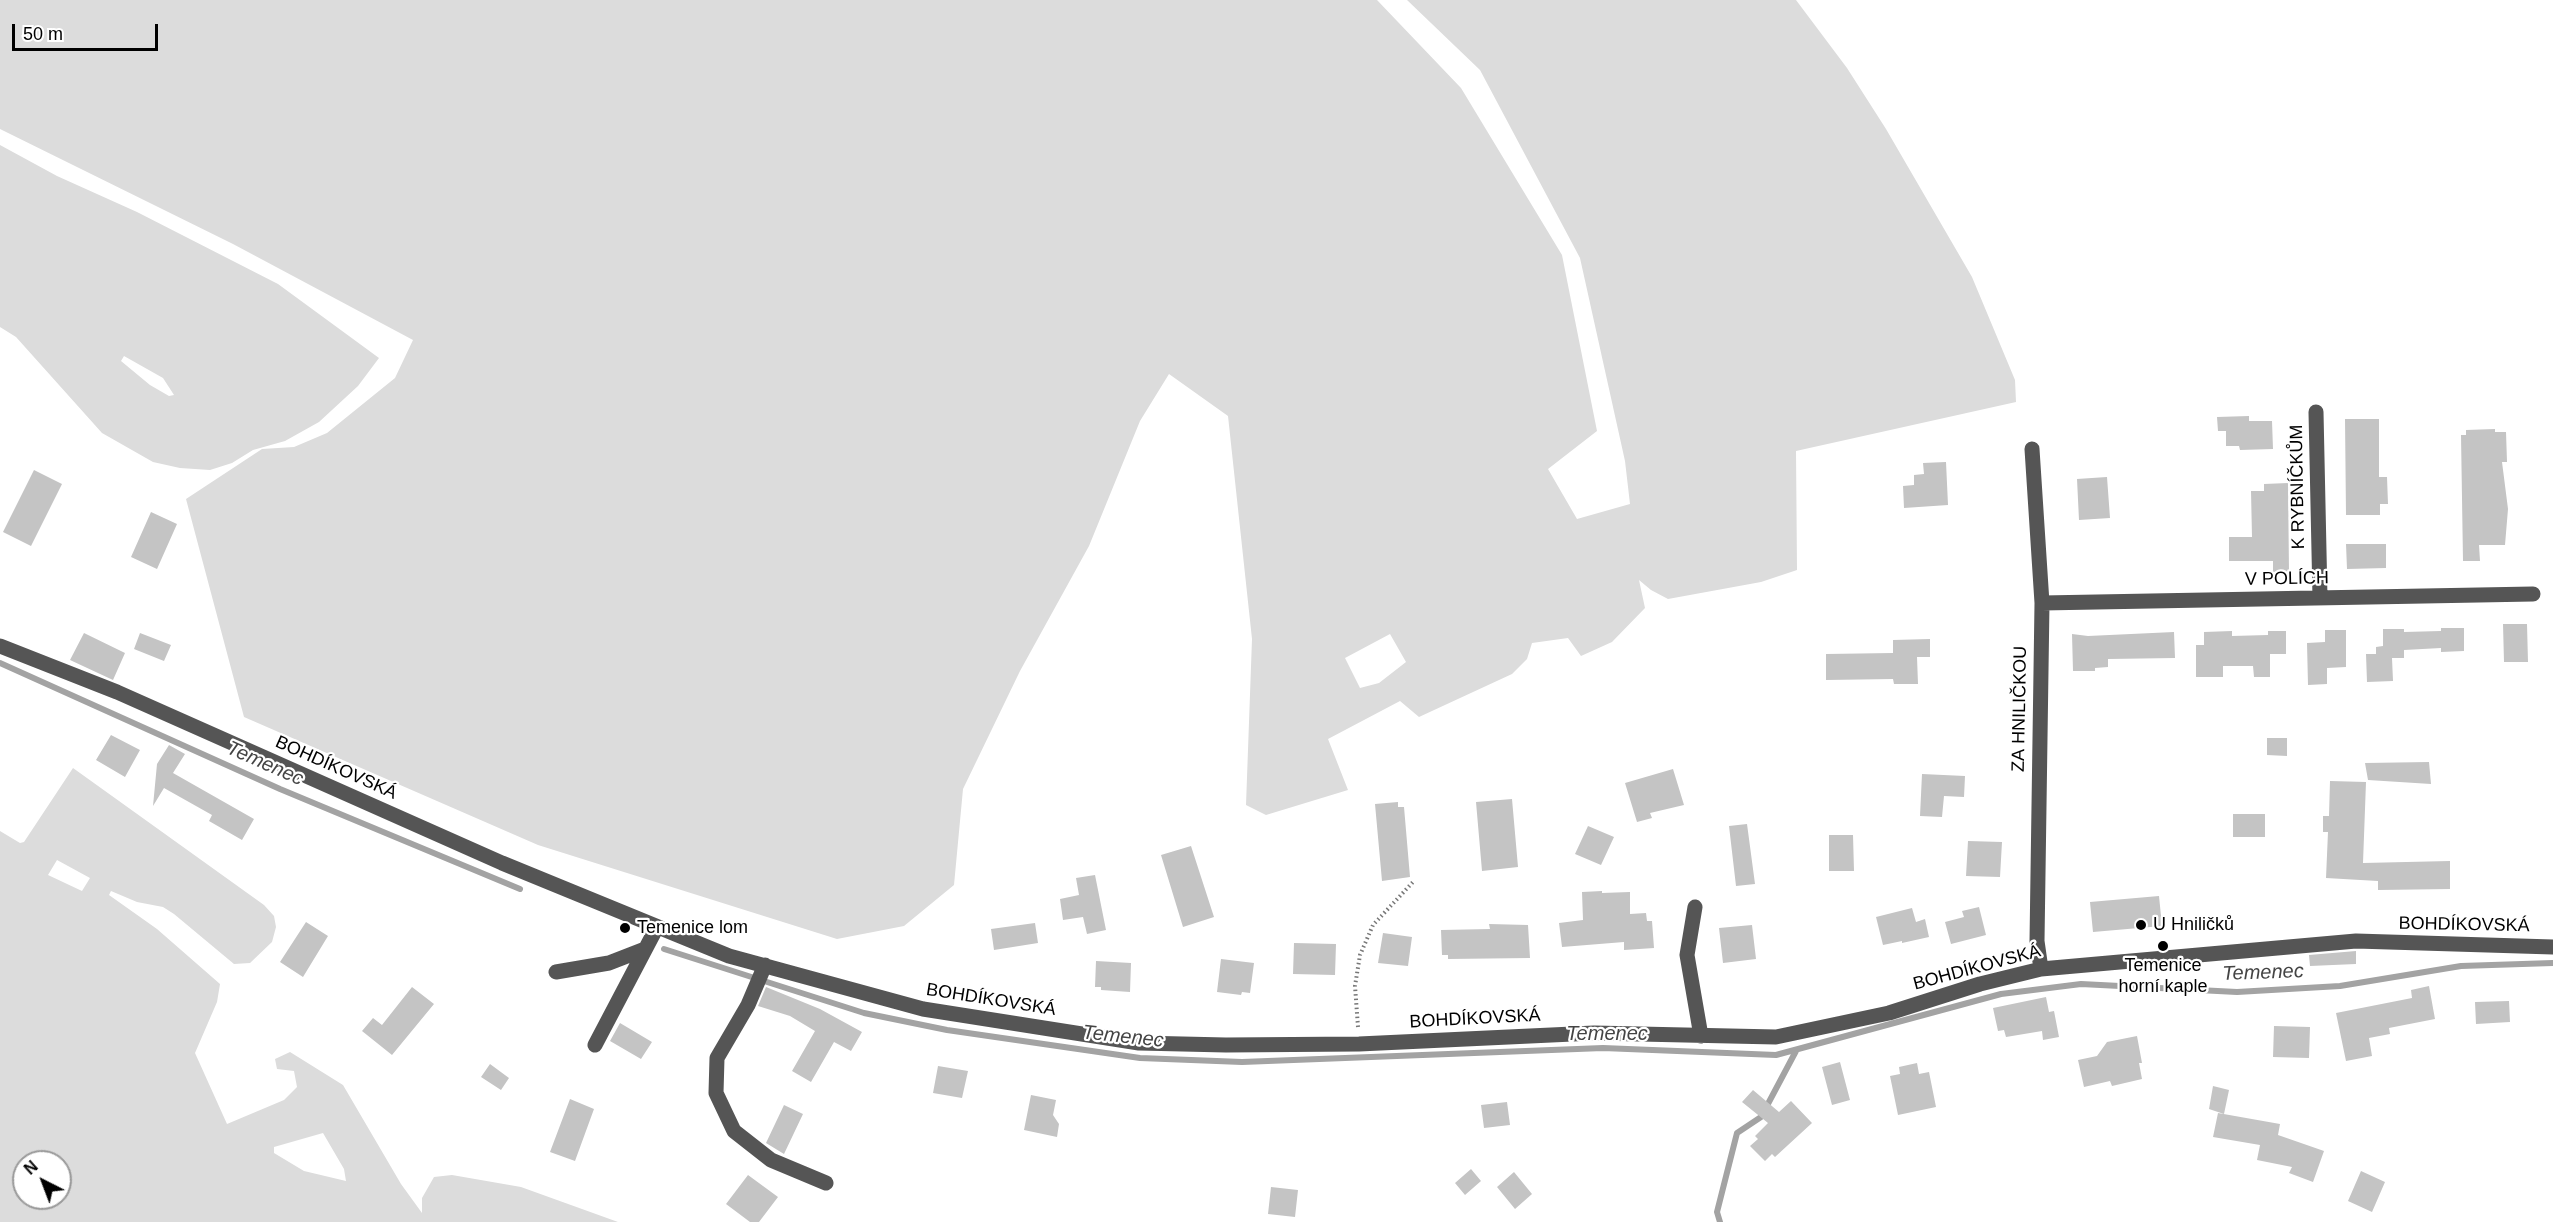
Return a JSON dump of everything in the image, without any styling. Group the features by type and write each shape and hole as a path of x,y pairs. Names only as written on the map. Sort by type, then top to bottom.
{"street":[{"name":"K RYBNÍČKŮM","path":"2316,412 2320,598"},
{"name":"ZA HNILIČKOU","path":"2032,449 2042,603 2037,930 2041,969"},
{"name":"V POLÍCH","path":"2042,603 2533,594"},
{"name":"BOHDÍKOVSKÁ","path":"0,646 117,693 502,863 729,956 760,975 923,1010 1139,1043 1359,1044 1594,1033 1776,1037 1889,1013 1980,984 2041,969 2356,941 2553,946"},
{"path":"1695,907 1687,955 1701,1035"},
{"path":"595,1046 657,927"},
{"path":"556,972 609,963 645,949"},
{"path":"760,975 748,1005 717,1058 716,1093 734,1131 771,1160 826,1183"}],"path":[{"path":"1359,1044 1355,986 1360,955 1373,925 1413,882"}],"shaded area":[{"path":"0,0 1377,0 1461,88 1562,255 1597,431 1548,469 1577,519 1630,504 1625,461 1580,258 1480,70 1407,0 1796,0 1847,68 1886,129 1972,277 2015,380 2016,402 1796,451 1797,570 1761,582 1668,599 1639,580 1645,608 1612,642 1581,656 1568,638 1532,643 1527,659 1512,674 1419,717 1400,701 1328,739 1348,790 1266,815 1246,805 1252,639 1228,416 1169,374 1140,421 1089,546 1020,671 963,789 954,885 904,926 837,939 538,845 244,717 186,499 262,449 294,447 327,433 395,378 413,340 233,244 0,129","holes":["1390,634 1406,662 1379,683 1360,688 1345,658"]},
{"path":"0,145 57,176 137,212 278,284 379,358 358,386 319,422 285,441 253,450 232,463 210,470 180,468 153,462 102,433 16,337 0,327","holes":["124,356 163,378 174,395 169,396 150,385 121,361"]},
{"path":"73,768 264,905 274,916 276,927 272,942 250,963 234,964 163,907 137,902 111,891 109,895 157,929 220,984 217,1002 195,1053 227,1124 284,1100 297,1087 294,1071 277,1069 275,1059 290,1052 343,1085 401,1184 422,1213 422,1198 434,1177 452,1175 521,1187 618,1222 0,1222 0,831 20,843 24,842","holes":["57,860 90,878 82,891 48,875","323,1133 344,1169 346,1181 304,1171 274,1153 274,1147"]}],"building":[{"path":"2249,416 2249,421 2272,421 2273,449 2240,450 2239,446 2226,446 2226,431 2218,431 2217,417"},
{"path":"2345,419 2379,419 2379,477 2387,477 2388,504 2380,504 2380,515 2346,515"},
{"path":"2495,429 2495,432 2506,432 2507,462 2502,462 2508,509 2505,545 2479,545 2480,561 2463,561 2461,435 2466,435 2466,430"},
{"path":"1946,462 1948,505 1904,508 1903,486 1914,485 1914,475 1924,474 1923,463"},
{"path":"34,470 62,484 31,546 3,532"},
{"path":"2107,477 2110,518 2079,520 2077,479"},
{"path":"2288,483 2289,572 2273,572 2273,561 2229,561 2229,537 2252,537 2251,491 2264,491 2264,484"},
{"path":"151,512 177,524 157,569 131,557"},
{"path":"2346,544 2386,544 2386,568 2347,569"},
{"path":"2503,624 2527,624 2528,662 2504,662"},
{"path":"2441,628 2464,628 2464,651 2441,652 2441,648 2404,650 2404,658 2392,658 2393,681 2367,682 2366,654 2376,654 2376,647 2383,646 2383,629 2404,629 2404,632 2441,631"},
{"path":"2325,630 2346,630 2346,667 2327,668 2327,684 2308,685 2307,643 2325,642"},
{"path":"2232,631 2232,636 2268,635 2268,631 2286,631 2286,654 2270,654 2270,677 2254,677 2253,666 2223,666 2223,677 2196,677 2196,645 2204,645 2204,632"},
{"path":"2174,632 2175,658 2108,659 2108,667 2095,668 2095,671 2073,671 2072,634 2088,636"},
{"path":"84,633 125,653 113,680 70,660"},
{"path":"140,633 171,645 164,661 134,649"},
{"path":"1930,639 1930,657 1917,657 1918,684 1894,684 1893,679 1826,680 1826,654 1893,653 1893,640"},
{"path":"111,735 140,750 125,777 96,760"},
{"path":"2267,738 2287,738 2287,756 2267,755"},
{"path":"169,745 185,754 173,773 254,819 242,840 209,821 212,815 164,788 153,806 157,764"},
{"path":"2429,762 2431,784 2368,780 2365,763"},
{"path":"1673,769 1684,805 1650,813 1652,818 1637,822 1625,783"},
{"path":"1922,774 1965,776 1964,797 1944,796 1942,817 1920,816"},
{"path":"2330,781 2366,782 2363,863 2450,861 2450,889 2378,890 2378,881 2326,878 2328,832 2323,832 2323,816 2329,816"},
{"path":"1512,799 1518,867 1482,871 1476,802"},
{"path":"1398,802 1398,807 1404,807 1410,877 1382,881 1375,804"},
{"path":"2233,814 2265,814 2265,837 2233,837"},
{"path":"1747,824 1755,884 1736,886 1729,826"},
{"path":"1588,826 1614,837 1601,865 1575,854"},
{"path":"1829,835 1853,835 1854,871 1829,871"},
{"path":"1968,841 2002,842 2000,877 1966,876"},
{"path":"1191,846 1214,917 1183,927 1161,855"},
{"path":"1095,875 1106,930 1087,934 1083,917 1063,920 1060,899 1079,895 1076,878"},
{"path":"1602,891 1602,893 1630,892 1630,914 1646,913 1647,921 1652,921 1654,948 1624,950 1624,942 1562,947 1559,923 1583,920 1582,892"},
{"path":"2159,896 2162,926 2093,932 2090,902"},
{"path":"1979,907 1986,935 1951,944 1945,922 1964,917 1962,911"},
{"path":"1912,908 1916,922 1925,919 1929,937 1883,945 1876,917"},
{"path":"306,922 328,936 303,977 280,962"},
{"path":"1035,923 1038,943 994,950 991,929"},
{"path":"1489,924 1528,925 1530,958 1448,959 1448,955 1442,955 1441,930 1490,929"},
{"path":"1752,925 1756,959 1723,963 1719,928"},
{"path":"1383,933 1412,937 1408,966 1378,963"},
{"path":"1294,943 1336,944 1335,975 1293,974"},
{"path":"2356,951 2356,964 2310,966 2309,955"},
{"path":"1221,959 1254,963 1250,993 1242,992 1241,995 1217,992"},
{"path":"1096,961 1131,963 1130,992 1101,990 1101,987 1095,987"},
{"path":"2429,986 2435,1019 2389,1028 2390,1034 2369,1038 2372,1056 2346,1061 2336,1013 2412,998 2411,990"},
{"path":"412,987 434,1004 392,1055 362,1031 373,1018 382,1025"},
{"path":"766,987 820,1009 862,1032 851,1051 834,1042 811,1082 792,1071 815,1031 790,1016 758,1006"},
{"path":"2046,997 2049,1012 2054,1011 2059,1037 2043,1040 2042,1031 2006,1037 2004,1030 1998,1031 1993,1008"},
{"path":"2509,1001 2510,1022 2476,1024 2475,1002"},
{"path":"620,1023 652,1042 641,1059 610,1041"},
{"path":"2274,1026 2310,1027 2309,1058 2273,1057"},
{"path":"2137,1036 2142,1063 2139,1063 2142,1079 2112,1086 2110,1081 2084,1087 2078,1060 2097,1056 2107,1042"},
{"path":"1840,1062 1850,1100 1832,1105 1822,1067"},
{"path":"1917,1063 1919,1074 1929,1072 1936,1107 1898,1115 1890,1076 1900,1074 1899,1067"},
{"path":"490,1064 509,1078 501,1090 481,1077"},
{"path":"938,1066 968,1071 962,1098 933,1093"},
{"path":"2213,1086 2229,1090 2224,1114 2209,1109"},
{"path":"1753,1090 1779,1112 1791,1101 1812,1123 1775,1157 1772,1154 1765,1161 1750,1146 1758,1139 1755,1136 1768,1123 1742,1102"},
{"path":"1031,1095 1056,1100 1053,1115 1059,1124 1057,1137 1024,1130"},
{"path":"570,1099 594,1109 575,1161 550,1152"},
{"path":"1507,1102 1510,1125 1484,1128 1481,1105"},
{"path":"784,1105 803,1114 784,1154 766,1143"},
{"path":"2218,1113 2280,1124 2278,1135 2324,1151 2313,1182 2289,1173 2292,1167 2257,1160 2260,1145 2213,1137"},
{"path":"1471,1169 1481,1181 1465,1195 1455,1183"},
{"path":"2361,1171 2385,1182 2372,1212 2348,1201"},
{"path":"1514,1172 1532,1194 1515,1209 1497,1187"},
{"path":"748,1175 778,1197 759,1222 750,1222 726,1204"},
{"path":"1271,1187 1298,1190 1295,1217 1268,1214"}],"waterway":[{"name":"Temenec","path":"0,663 280,789 520,889"},
{"name":"Temenec","path":"664,949 864,1013 947,1030 1140,1058 1242,1062 1603,1048 1776,1055 2001,994 2081,984 2237,992 2340,986 2461,966 2553,963"},
{"path":"1720,1222 1717,1212 1737,1133 1761,1117 1796,1051"}],"place":[{"name":"U Hniličků","path":"2141,925"},
{"name":"Temenice lom","path":"625,928"},
{"name":"Temenice horní kaple","path":"2163,946"}]}
